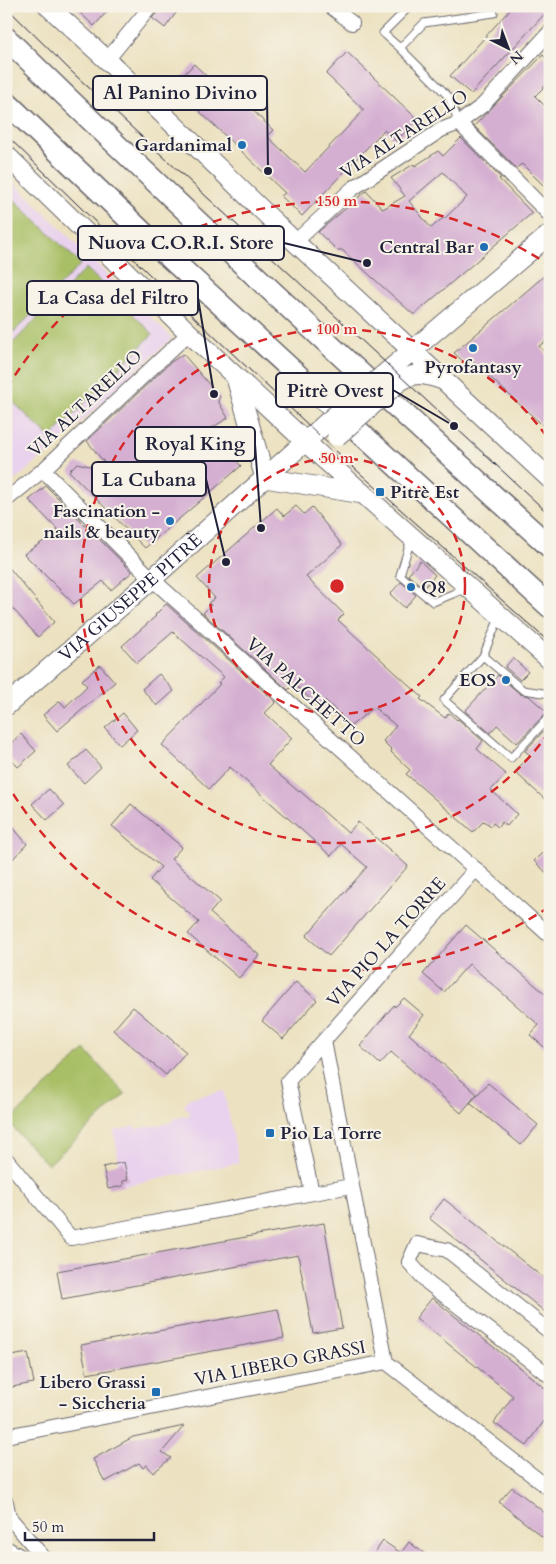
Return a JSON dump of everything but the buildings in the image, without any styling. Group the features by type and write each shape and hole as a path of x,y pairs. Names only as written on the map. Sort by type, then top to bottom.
{"main road":[{"path":"6,38 273,293 550,547"},
{"path":"6,102 156,246 550,606"}],"street":[{"path":"48,6 107,60 295,242 550,479"},
{"path":"107,60 151,6"},
{"path":"330,6 352,23"},
{"name":"VIA ALTARELLO","path":"295,242 352,188 441,130 459,123 483,105 550,32"},
{"path":"459,123 550,215"},
{"path":"6,155 188,332 305,442 550,660"},
{"name":"VIA GIUSEPPE PITRÈ","path":"6,706 305,442 331,430 388,380 412,350 550,234"},
{"name":"VIA ALTARELLO","path":"6,500 42,470 188,332"},
{"name":"VIA GIUSEPPE PITRÈ","path":"388,380 412,374 427,375 444,380"},
{"path":"235,376 265,478 364,494"},
{"name":"VIA GIUSEPPE PITRÈ","path":"324,459 331,430"},
{"name":"VIA PALCHETTO","path":"42,470 152,579 550,936"},
{"name":"VIA PIO LA TORRE","path":"312,1192 288,1081 476,869"},
{"path":"324,1040 386,1362"},
{"path":"6,1159 71,1238 351,1186"},
{"path":"550,1332 447,1250 417,1244 409,1262 428,1282 550,1376"},
{"name":"VIA LIBERO GRASSI","path":"6,1436 386,1362 550,1490"},
{"path":"6,1502 8,1519 44,1558"},
{"path":"6,1548 24,1558"}],"lane":[{"path":"410,6 384,33 449,97 459,123"},
{"path":"400,48 424,23 494,12"},
{"path":"412,536 400,575 432,602 468,587"},
{"path":"500,615 483,656 444,700 511,758 550,716"},
{"path":"483,656 523,690 550,694"}],"shaded area":[{"path":"6,175 172,338 54,447 6,488"},
{"path":"224,1091 239,1163 123,1186 123,1181 128,1180 124,1163 119,1163 114,1131 135,1126 136,1129 173,1122 173,1119 190,1115 189,1110 184,1107 189,1098"}],"green space":[{"path":"6,192 81,264 14,332 6,325"},
{"path":"86,268 153,334 50,438 6,395 6,350"},
{"path":"85,1050 125,1094 48,1165 8,1122"}],"tram line":[{"path":"6,7 73,73 550,515"},
{"path":"6,135 184,308 353,467 550,643"}],"place":[{"name":"Gardanimal","path":"242,145"},
{"name":"Al Panino Divino","path":"268,171"},
{"name":"Central Bar","path":"484,247"},
{"name":"Nuova C.O.R.I. Store","path":"367,263"},
{"name":"Pyrofantasy","path":"473,348"},
{"name":"La Casa del Filtro","path":"214,394"},
{"name":"Pitrè Ovest","path":"454,426"},
{"name":"Pitrè Est","path":"380,492"},
{"name":"Fascination - nails & beauty","path":"170,521"},
{"name":"Royal King","path":"261,528"},
{"name":"La Cubana","path":"226,562"},
{"name":"Q8","path":"411,587"},
{"name":"EOS","path":"506,680"},
{"name":"Pio La Torre","path":"270,1133"},
{"name":"Libero Grassi - Siccheria","path":"156,1392"}]}
